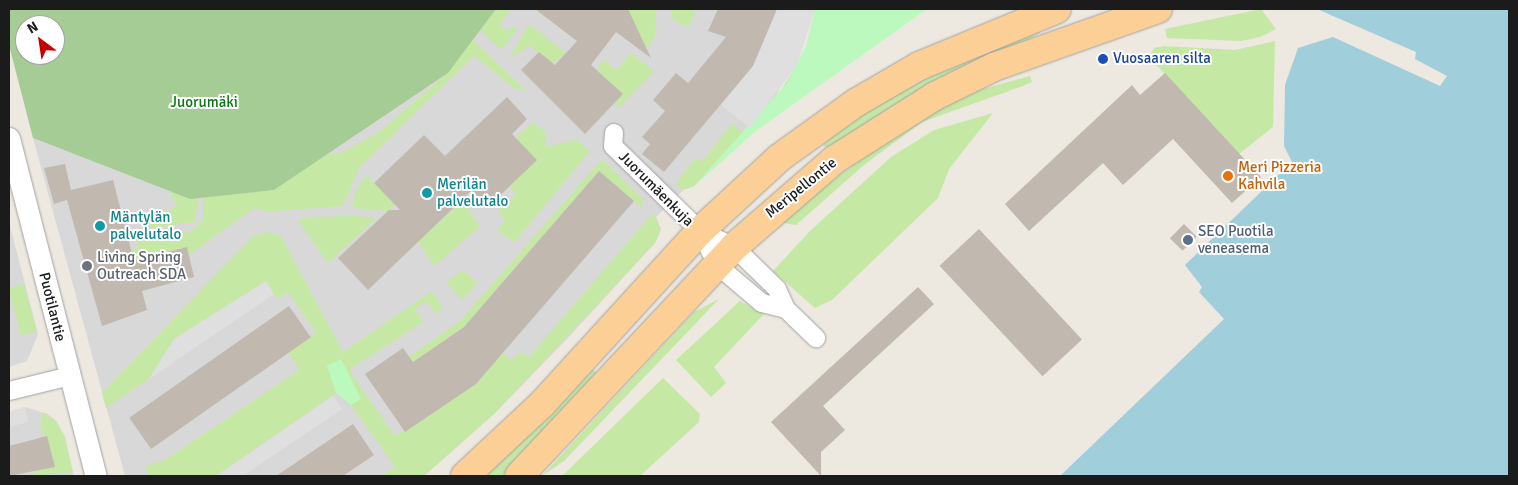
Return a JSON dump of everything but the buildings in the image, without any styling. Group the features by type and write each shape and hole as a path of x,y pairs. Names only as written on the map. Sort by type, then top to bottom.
{"main road":[{"path":"464,476 540,405 700,231 779,158 857,102 973,40 1057,9"},
{"name":"Meripellontie","path":"519,476 726,256 834,160 935,96 1061,40 1158,9"}],"street":[{"name":"Puotilantie","path":"9,138 96,476"},
{"name":"Juorumäenkuja","path":"613,139 726,256"},
{"name":"Juorumäenkuja","path":"700,231 726,256"},
{"path":"726,256 762,303 786,309"},
{"path":"726,256 777,289 786,309 816,338"},
{"path":"9,391 70,376"}],"shaded area":[{"path":"496,9 815,9 774,101 656,217 661,229 655,243 567,339 495,413 424,476 395,467 382,476 125,476 33,138 190,199 274,190 448,73"},
{"path":"776,9 815,9 797,65 750,128 721,105 753,66"},
{"path":"9,222 38,334 27,361 9,367"},
{"path":"266,281 274,294 149,379 174,339"},
{"path":"333,396 342,409 243,476 216,476"},
{"path":"25,407 48,414 57,422 74,476 9,476 9,412"},
{"path":"25,407 28,422 9,427 9,412"}],"green space":[{"name":"Juorumäki","path":"9,9 496,9 448,73 274,190 190,199 33,138 9,45"},
{"path":"496,9 511,9 500,24 504,30 519,27 501,50 480,30"},
{"path":"628,9 656,9 655,37 645,50"},
{"path":"671,9 696,9 689,27 673,21"},
{"path":"815,9 927,9 753,133 693,187 787,83 806,46"},
{"path":"1261,9 1276,29 1260,37 1241,41 1167,38 1165,29"},
{"path":"529,24 588,70 583,75 563,56 552,63 530,46 509,58"},
{"path":"1037,25 1040,33 828,149 823,145 855,115 894,91"},
{"path":"473,40 526,91 515,89 474,56 360,167 343,206 267,212 254,208 189,255 187,247 135,261 131,250 138,248 136,237 162,228 190,232 196,227 203,218 203,197 274,190 327,154 341,153 379,132 448,73"},
{"path":"1275,41 1273,127 1239,154 1149,57 1154,48 1164,46 1235,50"},
{"path":"631,53 654,71 619,108 614,104 623,94 605,78 588,81 604,59 616,70"},
{"path":"859,54 753,133 693,187 682,190 676,184 695,158 701,162 732,124 745,134 774,101 797,65"},
{"path":"1030,76 1032,82 922,122 864,165 796,225 778,222 911,121 979,90"},
{"path":"993,113 949,169 938,198 832,300 815,308 773,271 810,231 891,157 934,130"},
{"path":"533,122 545,132 546,147 576,140 590,151 514,243 497,230 505,221 498,211 516,195 509,186 537,160 516,138"},
{"path":"602,159 643,199 642,208 599,171 464,327 413,362 409,357 460,321"},
{"path":"367,175 395,205 389,211 352,208 355,192"},
{"path":"169,191 198,198 195,222 147,228 143,218 177,207"},
{"path":"462,200 480,227 434,266 418,242"},
{"path":"653,213 661,229 655,243 495,413 424,476 382,476 395,467 351,405 361,398 327,366 336,393 216,476 148,476 145,466 165,460 299,370 288,352 316,333 288,292 277,299 266,281 174,339 149,379 106,408 102,393 253,236 267,232 281,236 343,352 432,291 443,309 436,313 426,301 415,309 423,322 349,370 395,436 476,384 503,352 511,360 520,352 529,357"},
{"path":"358,216 377,218 328,263 298,221 305,217"},
{"path":"463,270 477,283 463,300 446,282"},
{"path":"24,284 37,331 21,335 9,288"},
{"path":"719,299 564,461 542,476 694,312"},
{"path":"740,301 764,314 714,367 726,383 711,397 676,360"},
{"path":"341,359 361,399 351,405 336,393 327,366"},
{"path":"593,370 599,373 516,465 504,476 484,476"},
{"path":"663,378 700,414 699,422 640,476 562,476"},
{"path":"43,412 57,422 65,437 73,472 35,476 34,472 55,466 40,425"}],"water":[{"path":"1317,9 1509,9 1509,476 1060,476 1224,319 1199,292 1202,287 1185,265 1292,162 1284,146 1285,85 1298,48 1333,37 1440,86 1447,76 1415,59 1416,52"}],"place":[{"name":"Vuosaaren silta","path":"1103,59"},
{"name":"Meri Pizzeria Kahvila","path":"1228,176"},
{"name":"Merilän palvelutalo","path":"427,193"},
{"name":"Mäntylän palvelutalo","path":"100,226"},
{"name":"SEO Puotila veneasema","path":"1188,240"},
{"name":"Living Spring Outreach SDA","path":"87,266"}]}
